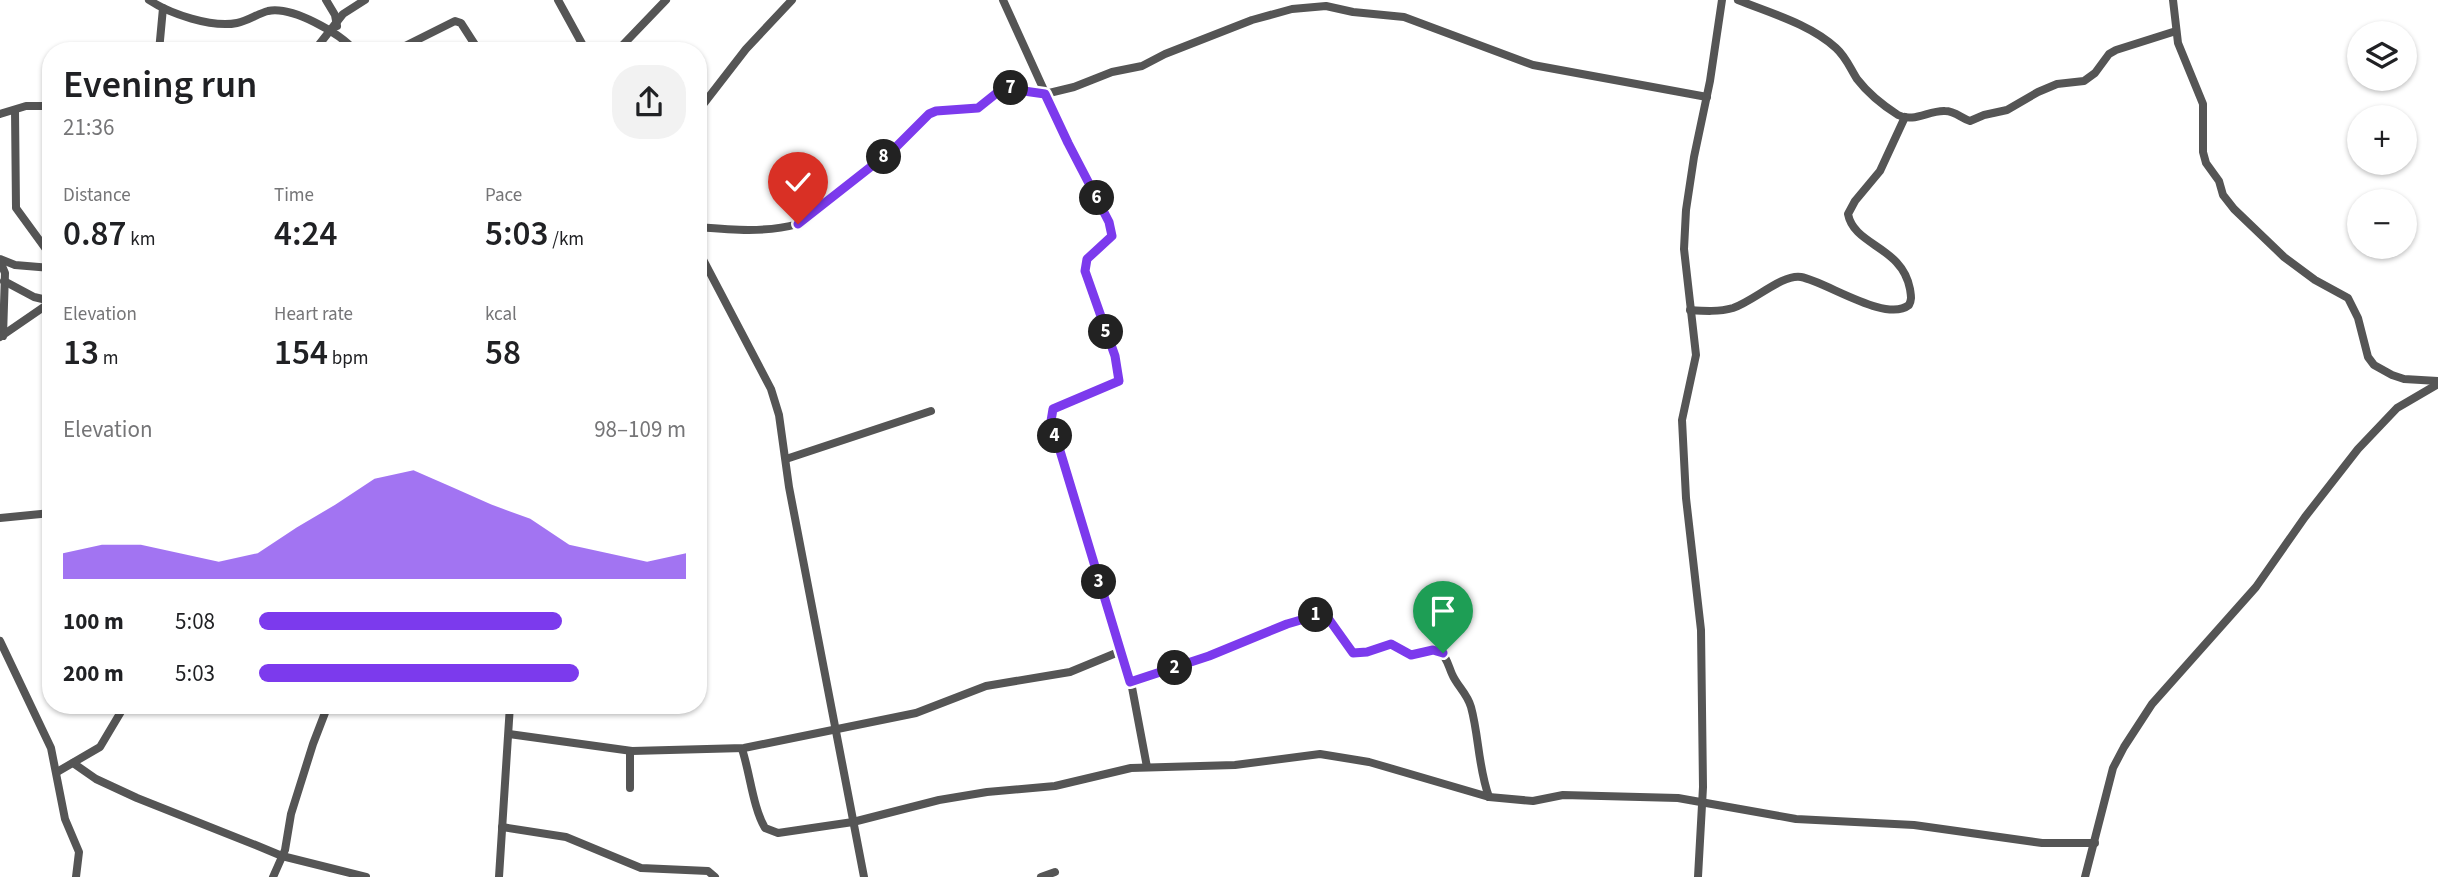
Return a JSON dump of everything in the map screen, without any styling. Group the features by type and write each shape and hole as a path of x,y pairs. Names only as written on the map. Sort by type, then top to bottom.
{"street":[{"path":"149,0 195,19 234,24 267,12 281,12 298,16 344,42"},
{"path":"325,42 334,34 336,22 326,0"},
{"path":"336,22 365,0"},
{"path":"558,0 581,42"},
{"path":"626,42 666,0"},
{"path":"707,99 746,49 792,0"},
{"path":"1003,0 1068,143 1109,222 1112,236 1087,259 1085,271 1115,356 1119,381 1053,409 1051,421 1130,682 1147,767"},
{"path":"1698,877 1701,630 1683,446 1685,401 1696,355 1684,249 1686,210 1694,156 1707,97 1722,0"},
{"path":"1738,0 1804,28 1829,43 1846,59 1860,82 1884,105 1905,117 1915,118 1945,111 1954,112 1970,121 2007,110 2048,88 2084,81 2116,50 2176,31"},
{"path":"2173,0 2176,31 2184,61 2203,104 2203,152 2223,195 2284,257 2315,280 2348,298 2358,318 2368,357 2374,365 2404,379 2438,382"},
{"path":"707,227 760,230 798,224 896,147 929,114 936,111 978,108 1003,88 1045,94 1074,87 1112,72 1142,66 1187,44 1274,13 1311,6 1341,4 1353,12 1404,17 1532,65 1707,97"},
{"path":"160,42 163,8"},
{"path":"413,42 455,21 461,23 473,42"},
{"path":"0,114 26,106 42,106"},
{"path":"15,110 16,208 42,244"},
{"path":"1690,310 1721,311 1734,307 1765,292 1779,281 1793,277 1803,277 1845,296 1885,308 1897,310 1909,305 1911,292 1904,271 1891,255 1872,244 1851,224 1847,214 1880,171 1905,117"},
{"path":"0,260 15,265 42,267"},
{"path":"0,260 4,281 1,337"},
{"path":"707,267 771,389 779,415 864,877"},
{"path":"4,281 42,299"},
{"path":"1,337 42,308"},
{"path":"2085,877 2113,768 2152,704 2256,587 2299,525 2358,449 2397,408 2438,382"},
{"path":"786,459 930,411"},
{"path":"0,518 42,514"},
{"path":"1130,682 1318,615 1328,618 1353,653 1367,652 1391,644 1411,655 1439,650 1470,704 1480,764 1489,797"},
{"path":"0,641 51,748 65,819 79,852 76,877"},
{"path":"509,734 629,751 741,749 916,713 986,686 1070,672 1121,651"},
{"path":"57,772 100,747 120,714"},
{"path":"273,877 282,856 291,814 325,714"},
{"path":"499,877 510,714"},
{"path":"741,749 749,770 759,818 765,828 778,833 853,822 939,800 987,792 1055,786 1115,771 1147,767 1236,765 1320,754 1369,762 1489,797 1533,801 1563,794 1701,801 1796,818 1914,825 2042,843 2095,843"},
{"path":"629,751 630,788"},
{"path":"73,763 96,779 137,798 282,856 366,877"},
{"path":"502,827 566,837 641,867 708,871 715,877"},
{"path":"1041,877 1055,872"}],"route":[{"path":"798,224 896,147 929,114 936,111 978,108 1003,88 1045,94 1109,222 1112,236 1087,259 1085,271 1115,356 1119,381 1053,409 1051,421 1130,682 1159,674 1287,624 1318,615 1328,618 1334,624 1353,653 1367,652 1391,644 1411,655 1433,650 1443,653"}]}
